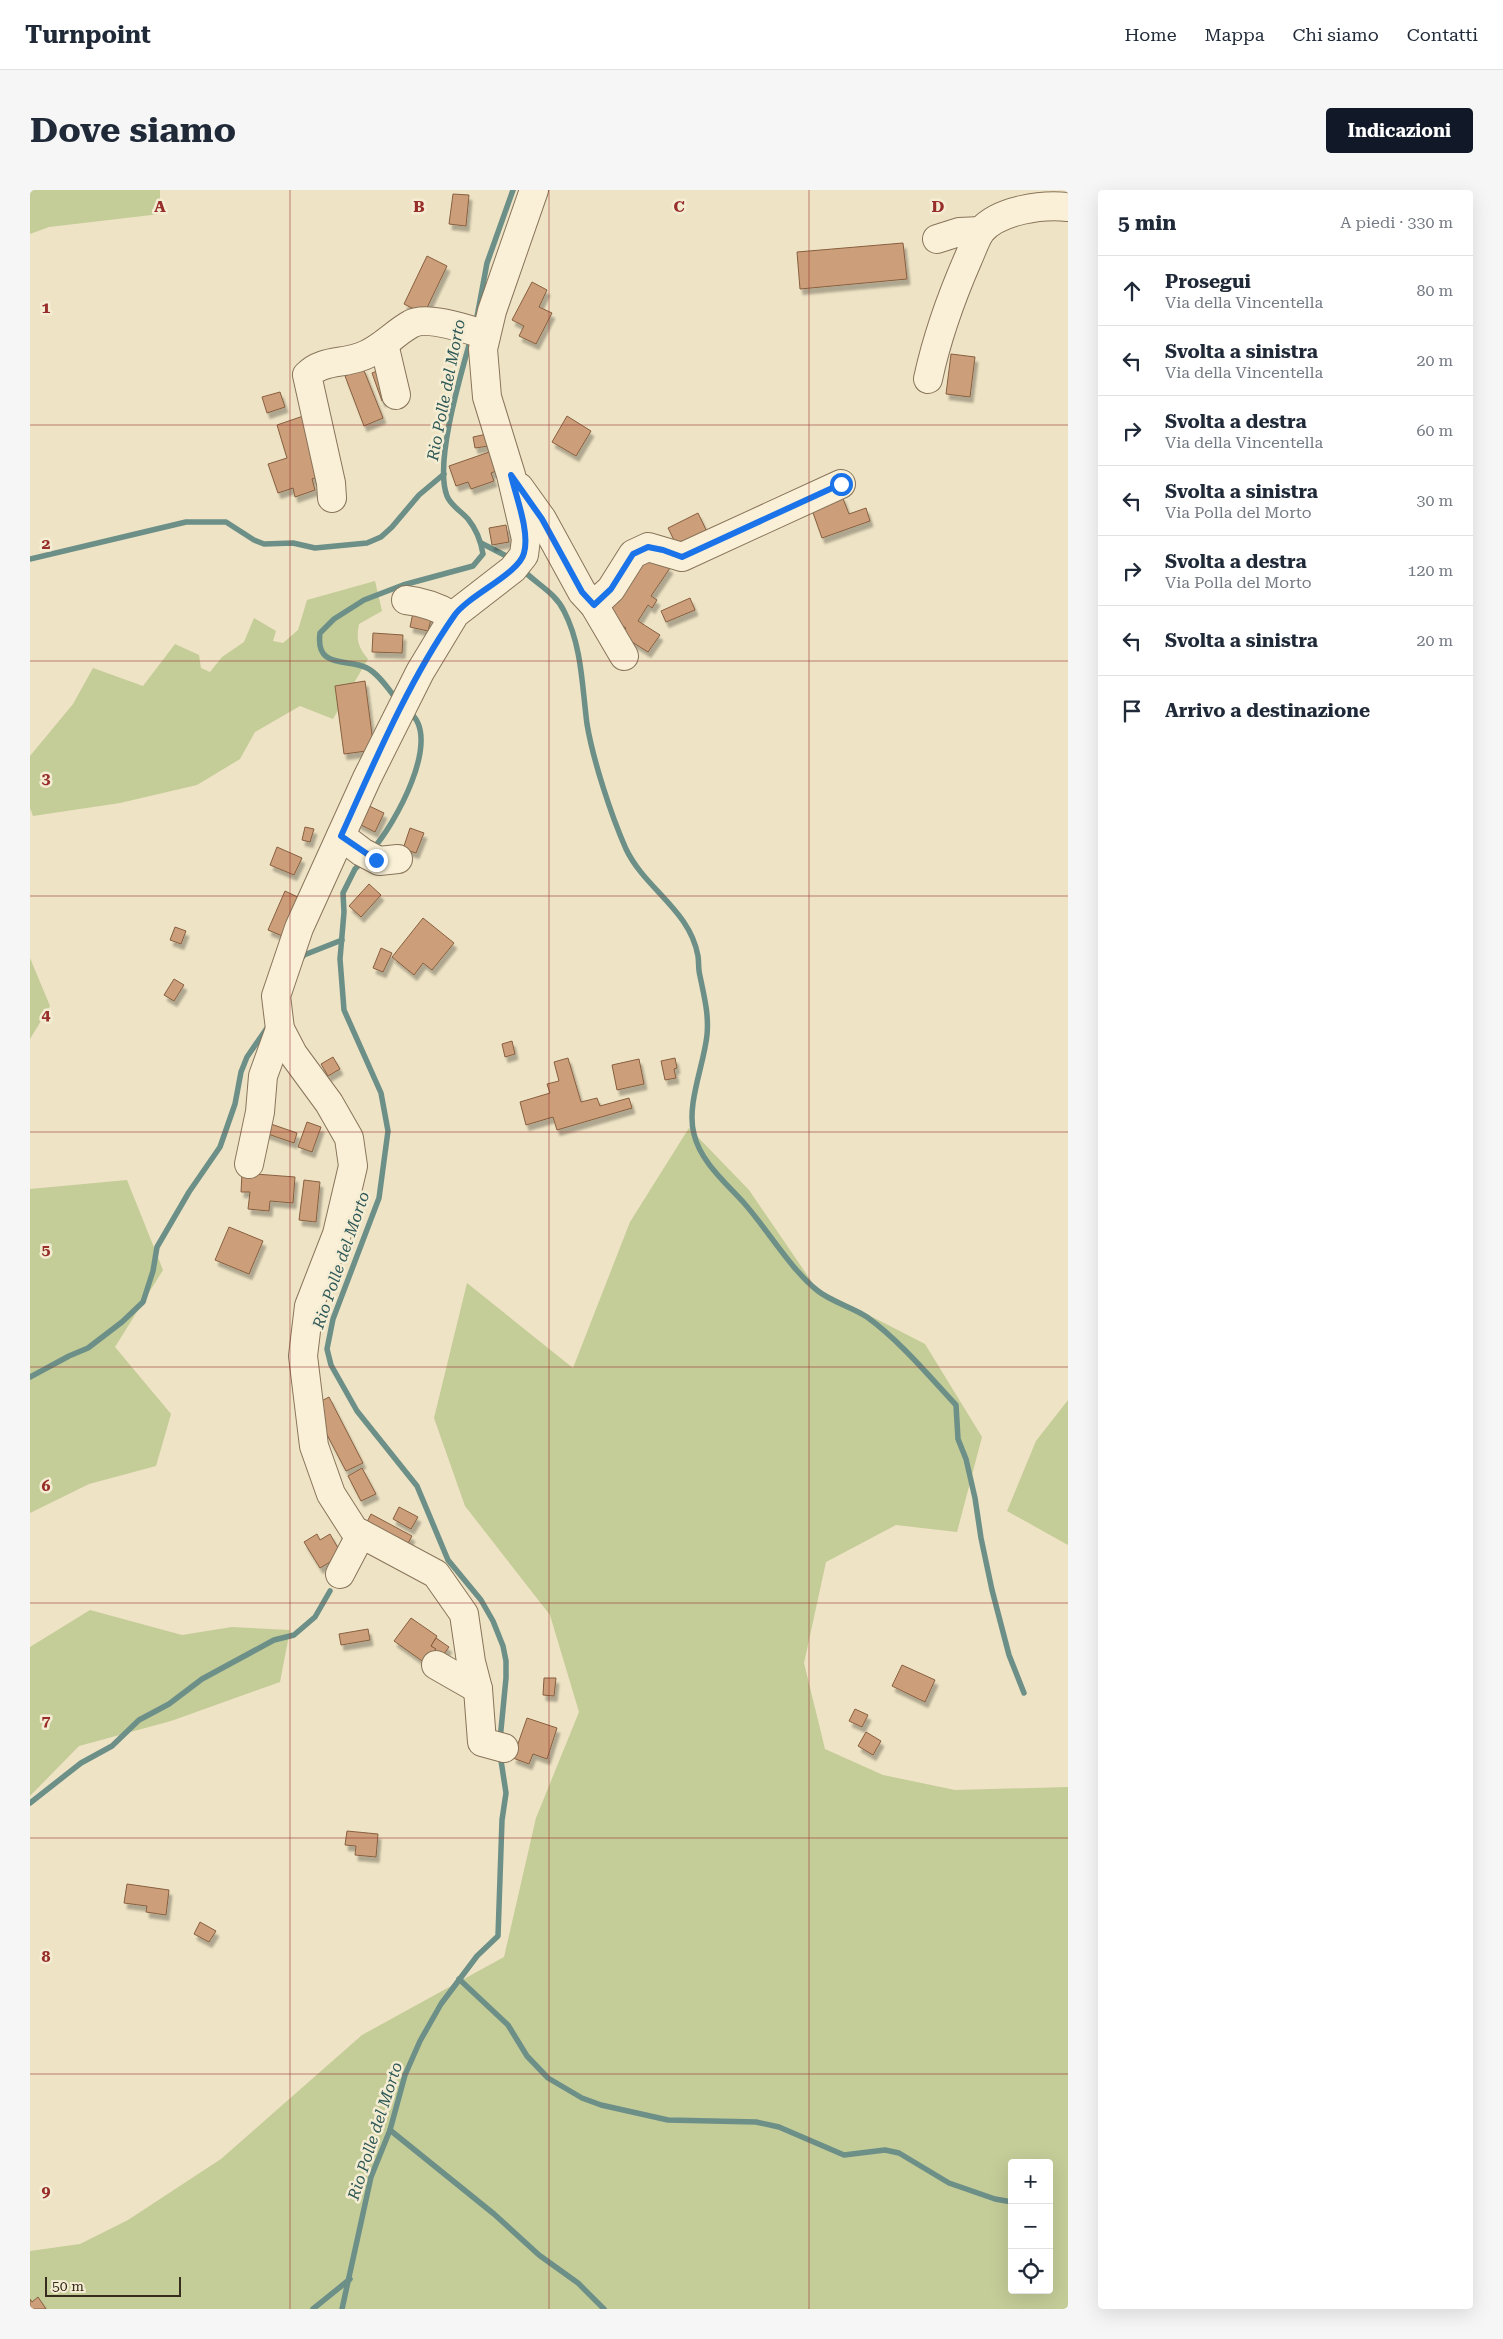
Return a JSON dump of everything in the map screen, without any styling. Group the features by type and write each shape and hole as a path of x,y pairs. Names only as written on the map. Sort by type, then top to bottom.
{"street":[{"path":"478,332 492,311 534,190"},
{"path":"928,379 936,343 953,294 982,231 994,221 1016,211 1054,205 1068,207"},
{"path":"937,239 960,232 982,231"},
{"path":"332,498 331,483 307,375 315,367 360,357 384,344 413,322 450,323 478,332"},
{"path":"478,332 483,349 487,397 511,475 526,539 518,562 453,616 403,707 299,928 276,996 279,1026 293,1054 329,1103 349,1138 353,1166 337,1234 309,1306 303,1356 314,1446 331,1494 354,1530 436,1574 464,1614 470,1662 492,1745"},
{"path":"384,344 396,395"},
{"path":"511,475 542,519 582,592 594,605 624,656"},
{"path":"594,605 611,589 633,554 648,547 682,557 841,484"},
{"path":"406,600 419,601 453,616"},
{"path":"341,836 379,857"},
{"path":"249,1164 260,1112 263,1076 279,1026"},
{"path":"340,1574 361,1534"},
{"path":"436,1665 478,1689"}],"green space":[{"path":"30,190 160,190 160,214 49,227 30,234"},
{"path":"375,581 382,611 359,624 358,630 359,643 368,659 333,719 300,706 255,732 240,759 197,785 120,803 33,816 30,808 30,756 73,704 93,668 143,686 175,644 199,655 201,668 210,672 222,657 244,642 254,618 276,631 273,641 283,643 298,630 307,600"},
{"path":"30,958 50,1006 30,1039"},
{"path":"689,1128 749,1190 816,1288 925,1344 982,1437 957,1532 896,1525 826,1562 804,1663 825,1749 883,1775 955,1790 1068,1787 1068,2309 30,2309 30,2251 80,2244 128,2220 221,2159 362,2035 504,1957 536,1818 579,1712 550,1615 465,1506 434,1418 467,1283 573,1368 630,1222"},
{"path":"127,1180 163,1270 115,1347 171,1414 156,1466 89,1484 30,1513 30,1189"},
{"path":"1068,1400 1068,1545 1007,1511 1036,1441"},
{"path":"90,1610 182,1635 232,1627 290,1630 280,1682 171,1721 79,1746 30,1796 30,1647"}],"building":[{"path":"453,194 469,195 466,226 449,224"},
{"path":"903,243 907,279 800,289 797,252"},
{"path":"427,256 447,266 424,314 404,304"},
{"path":"532,282 547,290 539,307 552,313 536,344 519,336 524,326 512,320"},
{"path":"951,354 975,357 970,397 946,394"},
{"path":"363,368 383,418 364,426 345,376"},
{"path":"382,369 393,397 382,401 372,373"},
{"path":"280,392 285,407 267,413 262,397"},
{"path":"309,414 328,473 312,479 315,490 295,497 293,488 278,493 268,464 287,458 277,425"},
{"path":"567,416 591,431 576,456 552,442"},
{"path":"487,434 489,446 475,448 473,437"},
{"path":"495,450 501,469 491,473 494,481 471,489 468,482 456,486 449,466"},
{"path":"842,496 849,514 866,508 870,521 822,538 811,507"},
{"path":"698,513 710,538 680,552 668,528"},
{"path":"506,525 509,542 492,545 489,528"},
{"path":"644,551 670,568 651,596 657,600 652,608 648,605 638,621 660,635 648,652 621,635 626,628 602,613"},
{"path":"690,598 695,610 666,622 661,611"},
{"path":"414,608 433,612 428,631 410,627"},
{"path":"373,633 403,635 402,653 372,652"},
{"path":"365,681 374,750 344,754 335,686"},
{"path":"365,804 384,813 375,832 357,823"},
{"path":"305,827 314,829 310,842 302,840"},
{"path":"410,828 424,833 416,853 403,849"},
{"path":"277,847 302,858 294,875 270,865"},
{"path":"369,884 381,895 361,917 349,906"},
{"path":"285,891 308,902 292,940 268,930"},
{"path":"423,918 454,943 432,970 423,963 414,975 392,957"},
{"path":"175,927 186,931 181,944 170,940"},
{"path":"381,948 392,953 383,972 373,968"},
{"path":"174,979 184,985 174,1001 164,995"},
{"path":"512,1041 515,1054 505,1057 502,1044"},
{"path":"333,1057 340,1069 328,1076 321,1064"},
{"path":"568,1058 581,1102 597,1098 600,1106 629,1098 632,1108 557,1130 553,1117 526,1125 520,1102 550,1093 547,1084 559,1081 554,1062"},
{"path":"675,1058 677,1068 674,1069 676,1078 665,1080 661,1061"},
{"path":"639,1059 644,1084 617,1090 612,1065"},
{"path":"307,1122 321,1127 312,1152 298,1147"},
{"path":"268,1123 297,1133 294,1143 265,1133"},
{"path":"242,1173 295,1177 293,1203 270,1201 269,1211 248,1209 250,1192 241,1192"},
{"path":"304,1180 320,1182 316,1222 299,1220"},
{"path":"229,1227 263,1241 249,1274 215,1260"},
{"path":"329,1397 363,1463 346,1471 312,1406"},
{"path":"362,1468 376,1494 361,1501 348,1476"},
{"path":"399,1507 418,1517 411,1529 393,1519"},
{"path":"371,1514 412,1536 405,1549 364,1528"},
{"path":"317,1534 320,1540 330,1534 342,1555 320,1568 304,1542"},
{"path":"411,1618 437,1636 431,1646 436,1649 425,1663 394,1641"},
{"path":"368,1629 370,1640 341,1645 339,1634"},
{"path":"436,1638 449,1647 441,1658 433,1653 436,1649 431,1646"},
{"path":"902,1665 935,1680 925,1702 892,1686"},
{"path":"544,1678 556,1678 554,1696 543,1695"},
{"path":"855,1709 868,1715 862,1727 849,1721"},
{"path":"527,1718 557,1728 547,1759 533,1754 529,1764 513,1758"},
{"path":"866,1732 881,1741 873,1755 858,1746"},
{"path":"347,1831 378,1834 376,1857 355,1855 356,1846 345,1845"},
{"path":"127,1884 169,1890 166,1915 146,1912 147,1906 124,1903"},
{"path":"200,1922 216,1931 209,1942 194,1934"},
{"path":"38,2297 46,2309 30,2309 30,2299 32,2302"}],"waterway":[{"name":"Rio Polle del Morto","path":"476,322 487,263 513,190"},
{"name":"Rio Polle del Morto","path":"397,700 376,674 367,668 328,658 323,653 320,645 320,633 334,619 364,600 403,585 473,566 483,554 476,531 468,519 449,500 444,481 444,462 450,418 471,338"},
{"path":"30,559 186,522 226,522 254,540 264,544 293,543 315,548 367,543 381,537 419,495 444,474"},
{"path":"481,543 512,559"},
{"path":"522,569 556,599 570,624 578,652 587,724 594,754 609,804 626,849 644,876 677,912 693,940 698,956 706,1005 707,1035 692,1111 692,1123 697,1144 714,1171 753,1213 808,1283 824,1295 861,1313 879,1326 956,1405 958,1439 966,1459 975,1498 992,1590 1009,1655 1024,1693"},
{"name":"Rio Polle del Morto","path":"372,850 392,822 403,802 418,760 421,741 418,724 409,712"},
{"name":"Rio Polle del Morto","path":"363,861 355,869 343,893 344,912 340,959 344,1010 381,1093 388,1131 379,1198 333,1319 327,1349 331,1365 357,1411 417,1486 448,1560 481,1600 493,1621 503,1646 506,1661 500,1740"},
{"path":"300,960 304,955 342,940"},
{"path":"30,1377 88,1348 122,1322 143,1302 153,1271 157,1247 189,1192 220,1147 235,1104 241,1072 247,1057 267,1028"},
{"path":"30,1803 81,1763 112,1746 139,1720 169,1704 202,1679 274,1640 294,1635 315,1617 330,1591"},
{"name":"Rio Polle del Morto","path":"342,2309 371,2177 390,2130 405,2075 420,2041 441,2004 477,1956 498,1936 502,1820 506,1793 500,1754"},
{"path":"459,1979 508,2025 527,2056 548,2078 582,2098 601,2105 668,2120 756,2122 779,2127 844,2155 885,2150 899,2153 949,2183 995,2199 1008,2201"},
{"path":"390,2130 494,2214 539,2255 578,2283 604,2309"},
{"path":"313,2309 350,2279"}],"route":[{"path":"376,860 341,836 367,778 420,672 455,614 512,569 524,555 526,539 511,475 542,519 582,592 594,605 611,589 633,554 648,547 682,557 841,484"}]}
